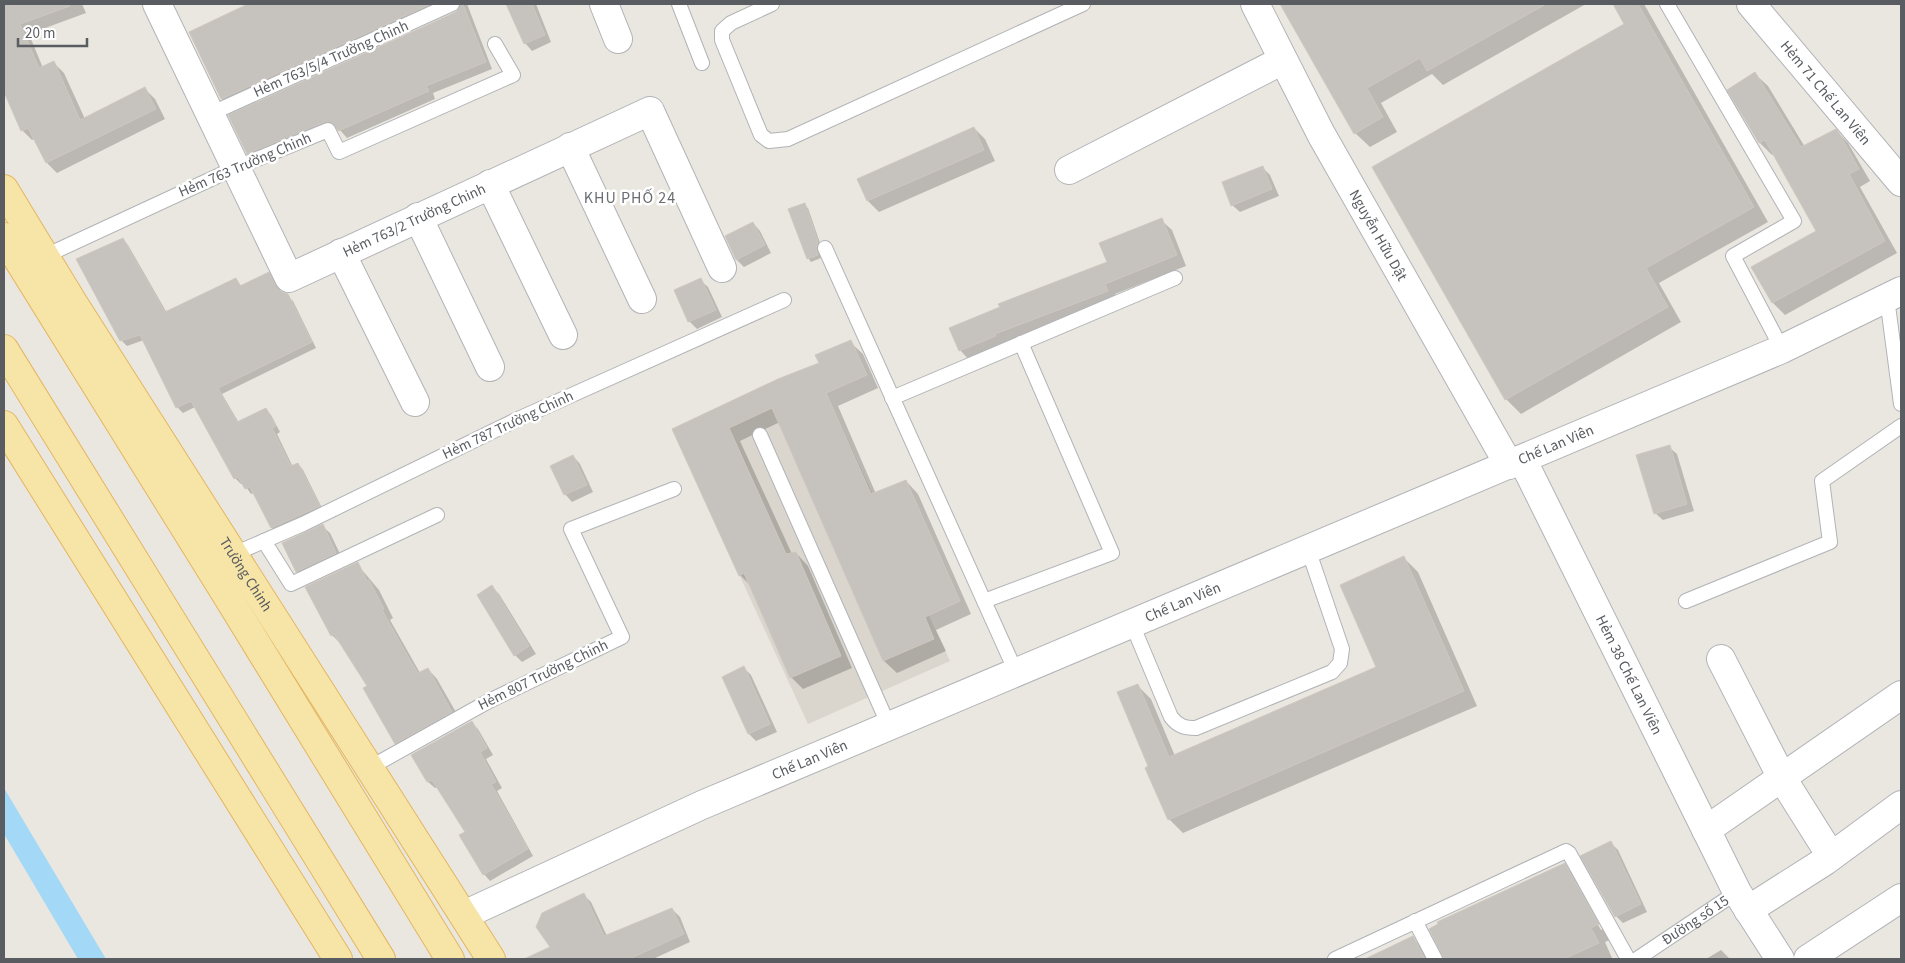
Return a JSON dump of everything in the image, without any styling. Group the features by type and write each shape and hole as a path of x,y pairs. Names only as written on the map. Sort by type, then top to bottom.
{"main road":[{"name":"Trường Chinh","path":"4,189 490,959"},
{"name":"Trường Chinh","path":"4,237 235,607 450,959"},
{"path":"4,349 381,959"},
{"path":"4,425 338,959"}],"street":[{"path":"604,4 618,39"},
{"name":"Nguyễn Hữu Dật","path":"1255,4 1321,134 1515,462"},
{"name":"Hẻm 71 Chế Lan Viên","path":"1750,4 1901,182"},
{"path":"162,5 235,168"},
{"path":"1069,170 1284,60"},
{"name":"Hẻm 763/2 Trường Chinh","path":"235,168 288,278 650,111 722,268"},
{"path":"570,147 642,299"},
{"path":"490,184 563,335"},
{"path":"418,217 490,366"},
{"path":"341,253 415,402"},
{"name":"Chế Lan Viên","path":"464,915 702,805 1782,349 1894,294"},
{"name":"Hẻm 38 Chế Lan Viên","path":"1515,462 1743,901"},
{"path":"1721,659 1782,778 1832,856"},
{"path":"1706,830 1901,695"},
{"path":"1743,901 1832,856 1901,805"},
{"path":"1808,959 1901,898"},
{"name":"Đường số 15","path":"1743,901 1780,959"}],"lane":[{"name":"Hẻm 763/5/4 Trường Chinh","path":"210,114 452,4"},
{"path":"679,4 702,62"},
{"path":"772,4 731,23 722,31 722,40 761,135 769,141 788,139 1083,4"},
{"path":"1667,4 1794,221 1733,256 1782,349"},
{"name":"Hẻm 763 Trường Chinh","path":"45,256 235,168 328,130 339,152 513,74 495,44"},
{"path":"825,248 1016,672"},
{"path":"892,398 1175,278"},
{"path":"1894,294 1901,404"},
{"name":"Hẻm 787 Trường Chinh","path":"234,554 516,420 784,300"},
{"path":"984,601 1112,553 1021,343"},
{"path":"1686,601 1830,542 1822,481 1901,426"},
{"path":"760,435 890,726"},
{"name":"Hẻm 807 Trường Chinh","path":"369,768 489,701 622,637 571,529 674,489"},
{"path":"264,541 291,584 437,515"},
{"path":"1132,624 1171,717 1184,728 1196,728 1332,672 1340,663 1342,649 1308,549"},
{"path":"1335,959 1566,851 1569,852 1628,959"},
{"name":"Đường số 15","path":"1637,959 1743,901"},
{"path":"1415,921 1434,959"}],"shaded area":[{"path":"813,365 950,661 808,724 672,429 776,380"}],"water":[{"path":"4,788 106,959 78,959 4,834"}],"building":[{"path":"4,4 69,4 70,6 20,24 39,68 54,61 80,120 145,87 156,109 46,163 28,128 21,131 4,92"},
{"path":"248,4 431,4 221,99 189,32"},
{"path":"461,4 463,4 486,62 426,86 429,91 338,131 333,123 325,122 247,154 228,115 456,12"},
{"path":"506,4 532,4 545,35 524,44"},
{"path":"1280,4 1546,4 1427,71 1420,58 1367,88 1383,117 1354,134"},
{"path":"1613,4 1638,4 1754,207 1646,268 1668,307 1505,400 1372,167 1624,24"},
{"path":"1755,72 1801,147 1836,129 1859,169 1849,174 1885,241 1772,303 1751,267 1816,231 1765,140 1759,143 1727,90"},
{"path":"974,127 984,150 867,201 857,179"},
{"path":"1263,166 1272,189 1231,206 1222,182"},
{"path":"805,203 818,242 816,248 818,255 807,259 788,209"},
{"path":"1162,218 1177,255 1105,284 1108,291 995,334 996,336 959,351 949,328 1000,307 998,304 1107,262 1099,243"},
{"path":"753,222 765,245 736,260 725,236"},
{"path":"123,238 165,312 236,278 240,286 269,272 280,291 288,294 312,342 218,388 237,422 266,408 276,426 272,428 291,466 298,463 320,506 271,528 250,487 245,489 238,477 234,479 191,401 176,408 140,335 120,341 76,259"},
{"path":"701,278 716,310 688,322 674,290"},
{"path":"851,340 867,375 826,393 871,494 906,480 960,601 925,617 934,639 883,661 772,408 729,428 786,554 796,552 841,656 790,678 744,573 739,576 672,429 778,379 819,363 815,355"},
{"path":"1670,445 1687,504 1654,514 1636,455"},
{"path":"573,455 587,485 564,495 550,466"},
{"path":"323,524 336,553 296,572 282,543"},
{"path":"1404,556 1464,691 1168,820 1145,768 1148,766 1117,692 1138,684 1169,757 1376,667 1340,585"},
{"path":"358,562 411,662 418,673 428,668 452,712 395,744 363,688 367,686 334,634 331,636 305,587"},
{"path":"492,585 529,646 514,656 477,595"},
{"path":"744,666 770,724 748,734 722,677"},
{"path":"472,721 487,748 480,752 496,782 491,784 528,849 483,875 459,835 465,832 432,780 427,782 411,755"},
{"path":"1611,841 1641,904 1615,917 1580,856"},
{"path":"1565,863 1599,924 1591,928 1599,943 1564,959 1444,959 1429,929 1438,924 1437,922"},
{"path":"584,893 604,936 672,908 684,934 629,959 524,959 550,947 536,927 542,913"},
{"path":"1413,936 1425,959 1365,959"}],"district":[{"name":"KHU PHỐ 24","path":"630,198"}]}
